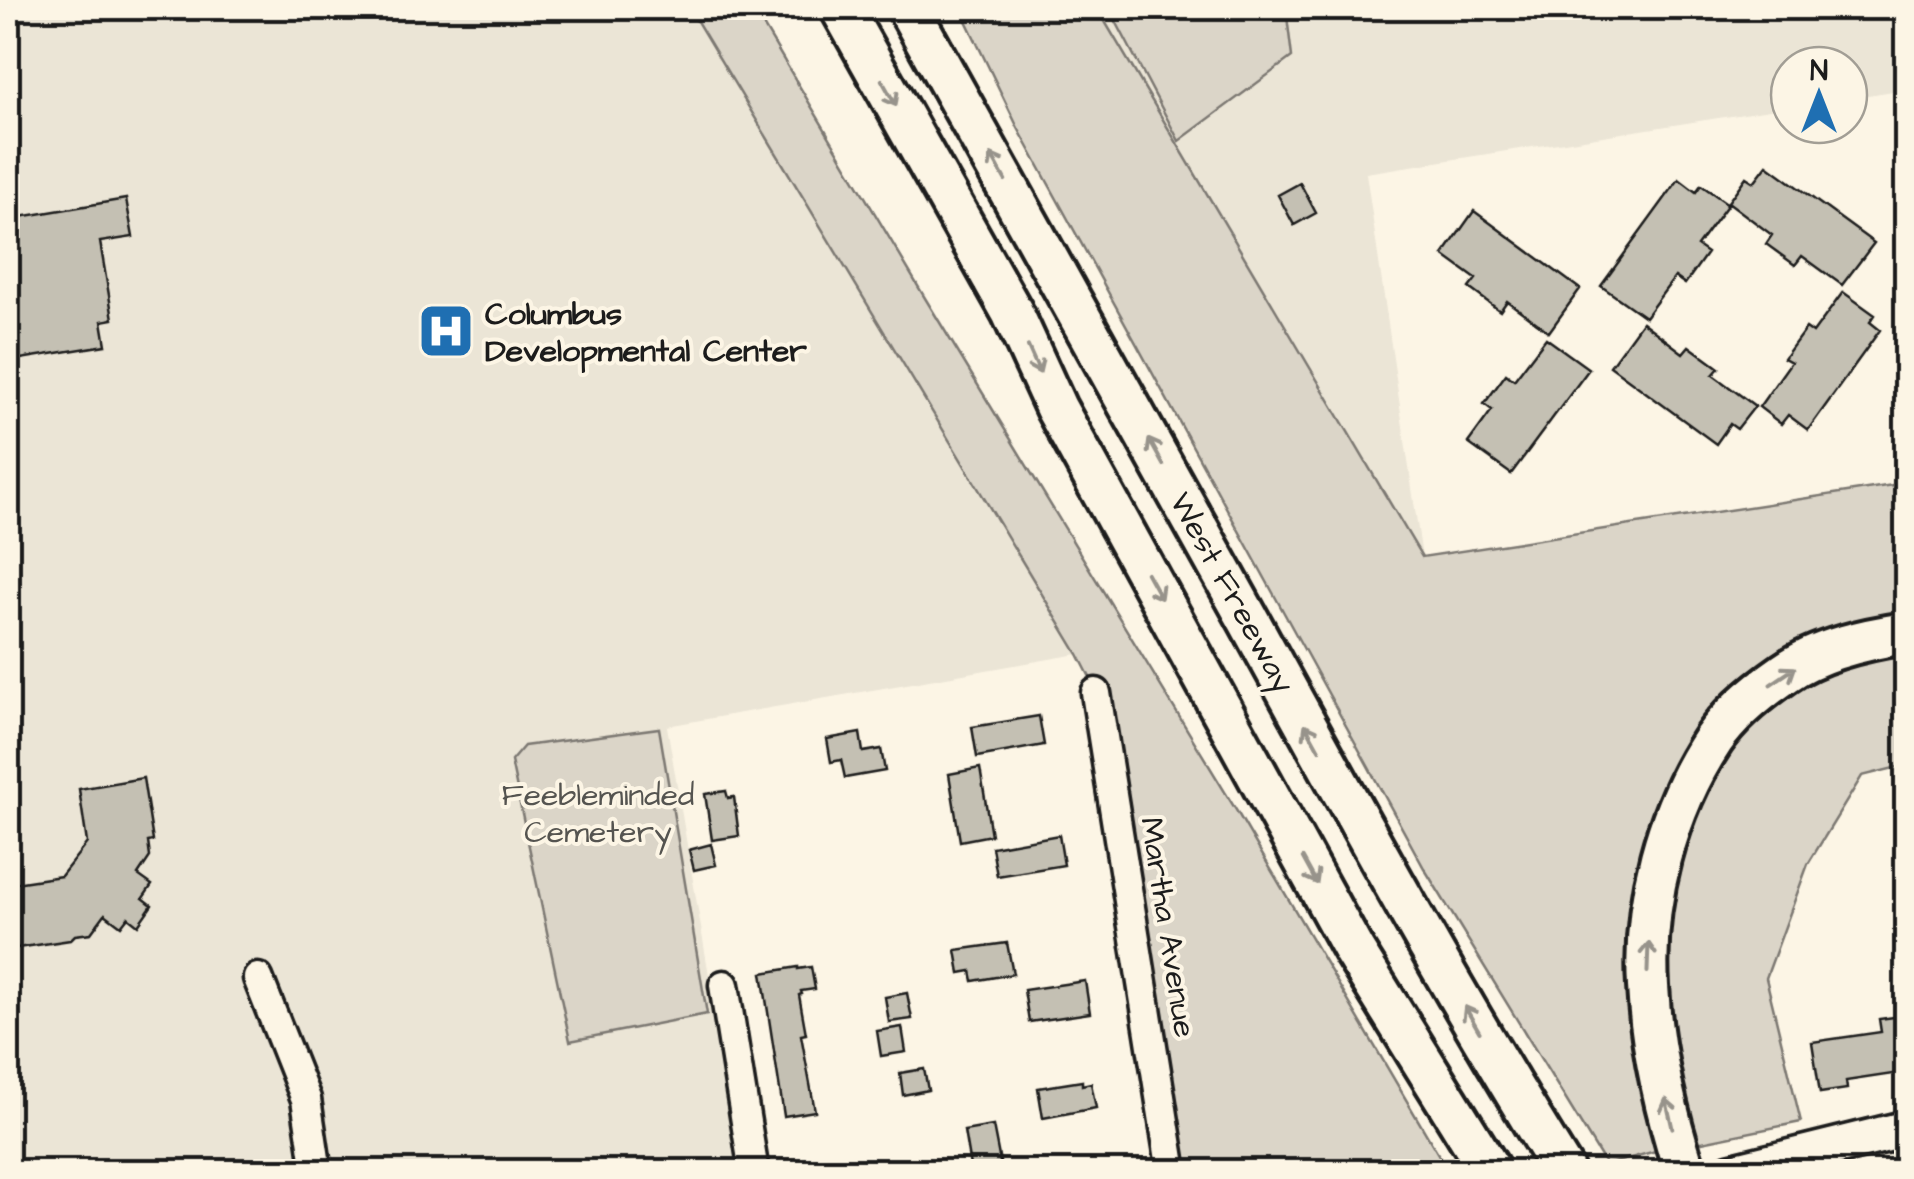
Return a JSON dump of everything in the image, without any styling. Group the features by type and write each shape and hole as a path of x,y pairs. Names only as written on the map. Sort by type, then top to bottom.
{"highway":[{"name":"West Freeway","path":"841,8 1012,312 1056,408 1335,917 1491,1172"},
{"name":"West Freeway","path":"908,8 1391,879 1564,1172"},
{"path":"1685,1172 1656,1054 1648,984 1650,913 1657,868 1691,781 1714,738 1748,702 1787,671 1833,650 1906,633"}],"main road":[{"path":"1731,1172 1906,1129"}],"street":[{"name":"Martha Avenue","path":"1096,693 1172,1172"},
{"path":"258,978 306,1100 317,1172"},
{"path":"724,986 754,1172"}],"shaded area":[{"name":"Columbus Developmental Center","path":"8,8 689,8 1078,654 667,726 742,1171 8,1171"},
{"path":"1097,8 1906,8 1906,89 1869,95 1869,45 1769,45 1769,110 1366,173 1422,557"}],"green space":[{"path":"689,8 753,8 1239,815 1448,1171 1186,1171 1115,726 1078,654"},
{"path":"960,8 1097,8 1422,557 1906,483 1906,615 1814,639 1658,820 1659,1150 1606,1165 1424,868 1018,128"},
{"path":"1109,8 1286,8 1292,57 1179,141"},
{"path":"1906,654 1906,765 1862,776 1808,864 1766,978 1801,1122 1692,1144 1676,1065 1664,972 1671,900 1693,823 1730,753 1753,724 1779,701 1840,670"},
{"name":"Feebleminded Cemetery","path":"659,728 707,1014 570,1041 511,761 524,746"}],"building":[{"path":"1767,165 1874,243 1842,285 1802,256 1795,265 1766,244 1772,235 1728,202 1746,177 1754,182"},
{"path":"1679,179 1696,192 1701,185 1728,204 1697,246 1707,253 1685,284 1675,277 1645,317 1601,286"},
{"path":"1300,183 1316,213 1294,225 1278,195"},
{"path":"126,199 133,237 100,242 113,319 102,321 106,345 8,361 8,219"},
{"path":"1474,211 1580,289 1549,332 1507,301 1500,311 1469,288 1476,279 1443,255"},
{"path":"1843,292 1875,315 1870,322 1880,330 1808,430 1788,415 1781,424 1759,407 1791,362 1784,358 1806,328 1813,333"},
{"path":"1642,322 1683,353 1689,346 1719,368 1713,375 1755,406 1737,429 1730,424 1716,444 1610,366"},
{"path":"1546,338 1589,369 1511,474 1468,443 1492,410 1484,404 1506,374 1514,380"},
{"path":"1039,716 1044,745 977,757 972,727"},
{"path":"860,733 863,752 881,749 885,771 845,778 841,760 831,762 827,739"},
{"path":"980,768 991,835 960,841 949,774"},
{"path":"143,778 153,841 148,842 150,857 138,875 152,885 143,898 152,905 138,925 128,917 121,926 105,914 91,933 17,948 8,884 61,876 87,843 79,789"},
{"path":"726,791 728,798 734,797 739,836 712,840 705,794"},
{"path":"1059,835 1064,865 997,876 992,847"},
{"path":"711,844 716,865 694,870 689,850"},
{"path":"1007,943 1013,974 973,981 971,971 960,973 956,950"},
{"path":"811,967 815,989 801,991 799,995 806,1034 801,1035 815,1111 784,1116 762,973"},
{"path":"1085,981 1090,1013 1029,1022 1024,990"},
{"path":"907,993 912,1019 889,1022 885,997"},
{"path":"1902,1016 1906,1028 1906,1072 1846,1081 1847,1089 1820,1093 1812,1042 1881,1032 1879,1019"},
{"path":"902,1027 906,1052 881,1056 877,1031"},
{"path":"924,1069 928,1090 903,1095 900,1073"},
{"path":"1082,1081 1082,1085 1091,1083 1096,1108 1043,1118 1038,1088"},
{"path":"993,1126 1002,1172 971,1172 964,1131"}],"place":[{"name":"Columbus Developmental Center","path":"446,331"}]}
